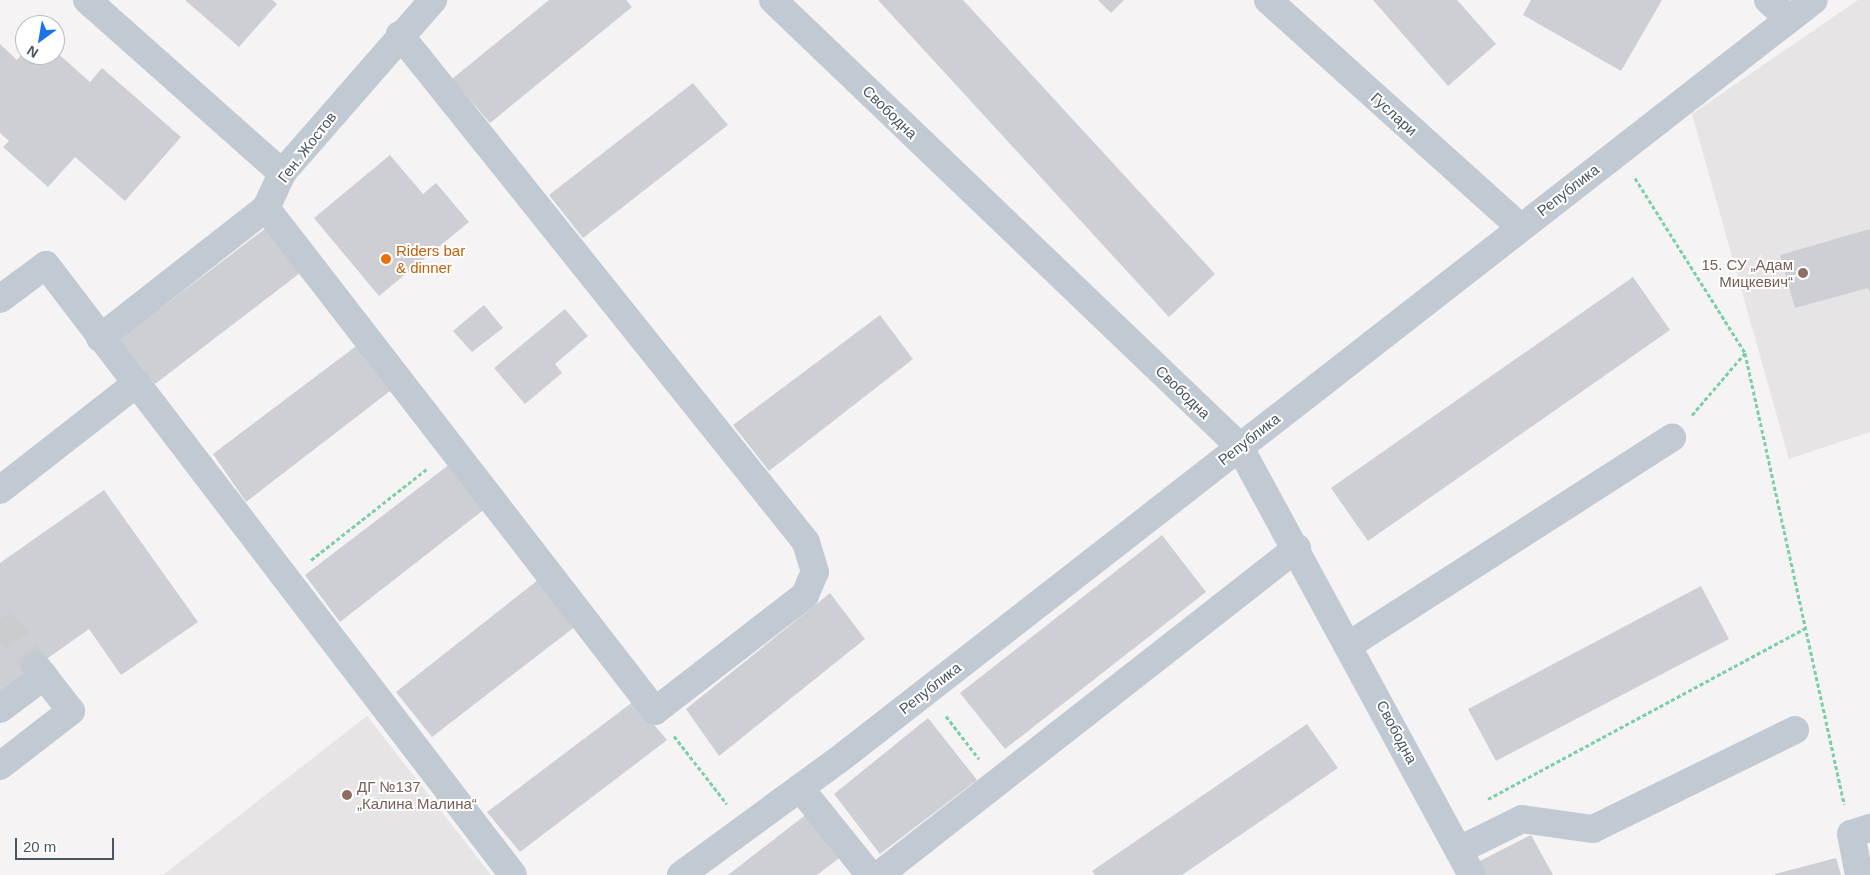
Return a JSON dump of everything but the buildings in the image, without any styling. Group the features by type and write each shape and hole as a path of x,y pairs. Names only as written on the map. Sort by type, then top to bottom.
{"street":[{"path":"87,0 282,173"},
{"name":"Ген. Жостов","path":"100,338 266,208 282,173 400,35 433,0"},
{"name":"Свободна","path":"773,0 1239,446 1297,548 1445,821 1472,875"},
{"name":"Гуслари","path":"1268,0 1520,227"},
{"path":"1768,0 1788,18"},
{"name":"Република","path":"681,875 800,788 927,690 1618,150 1788,18 1814,0"},
{"path":"266,208 655,711 804,595 815,572 806,542 400,35"},
{"path":"0,299 46,265 513,875"},
{"path":"0,490 137,384"},
{"path":"1349,645 1672,438"},
{"path":"879,875 1297,548"},
{"path":"0,709 40,671 71,711 0,766"},
{"path":"1459,850 1522,819 1593,829 1795,730"},
{"path":"800,788 870,875"},
{"path":"1859,875 1860,831"}],"path":[{"path":"1618,150 1745,353 1807,627 1860,831"},
{"path":"1672,438 1745,353"},
{"path":"287,579 453,449"},
{"path":"1445,821 1807,627"},
{"path":"927,690 997,783"},
{"path":"655,711 746,828"}],"shaded area":[{"name":"15. СУ „Адам Мицкевич“","path":"1858,0 1870,0 1870,432 1789,459 1692,114"},
{"name":"ДГ №137 „Калина Малина“","path":"367,716 491,875 163,875"}],"tunnel":[{"path":"0,619 36,666"}],"place":[{"name":"Riders bar & dinner","path":"386,259"},
{"name":"15. СУ „Адам Мицкевич“","path":"1803,273"},
{"name":"ДГ №137 „Калина Малина“","path":"347,795"}]}
